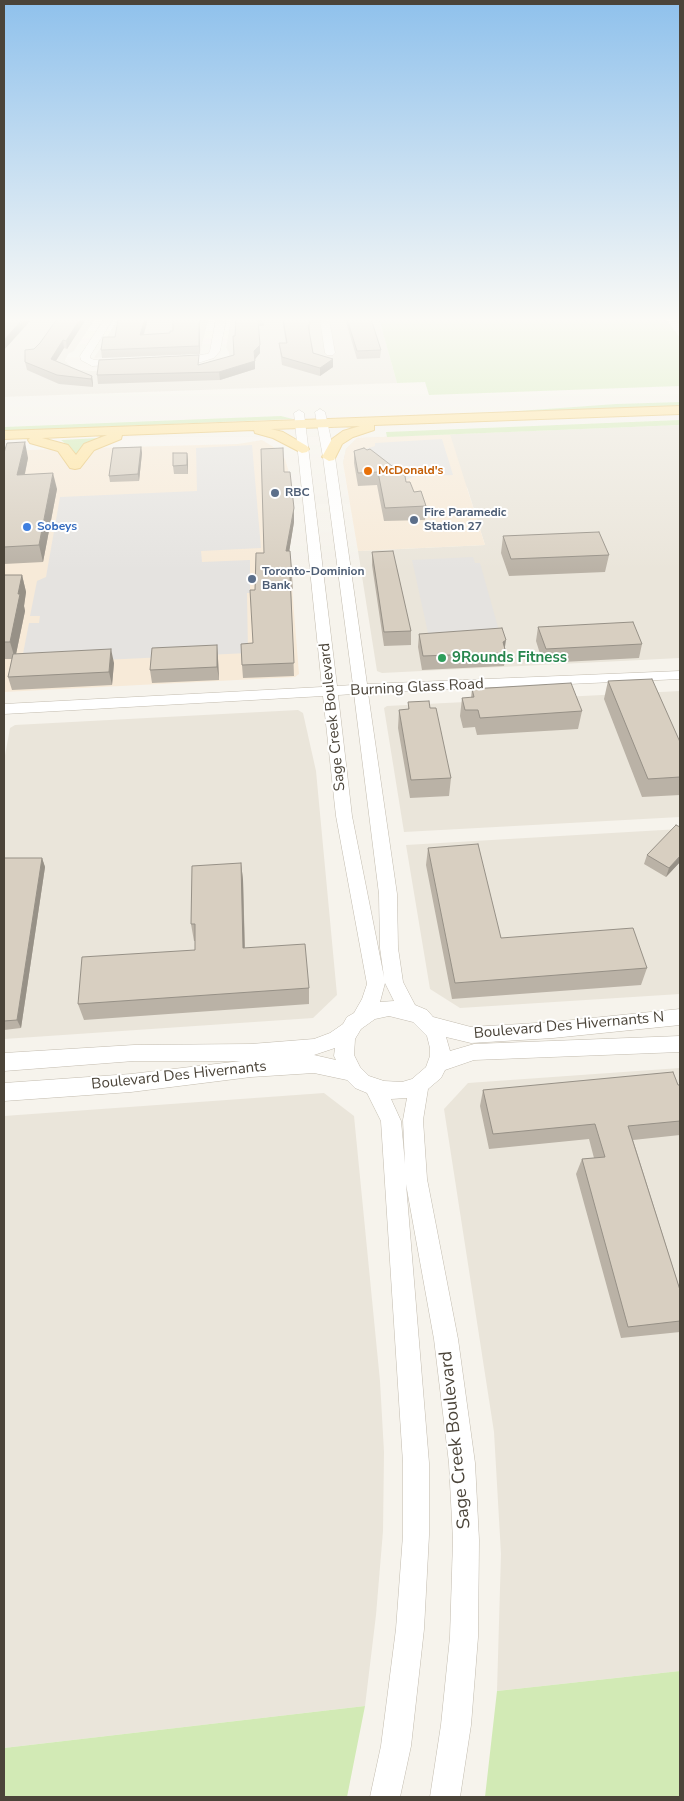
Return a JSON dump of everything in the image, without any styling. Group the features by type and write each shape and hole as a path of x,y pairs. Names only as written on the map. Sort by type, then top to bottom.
{"main road":[{"path":"4,431 321,418 604,403"},
{"path":"321,418 390,421 680,410"},
{"path":"4,431 131,431 251,427 299,419"},
{"path":"329,457 337,442 348,434 390,421"},
{"path":"251,427 278,436 302,449"},
{"path":"4,431 56,445 67,452 75,465 86,450 94,444 131,431"}],"street":[{"name":"Sage Creek Boulevard","path":"321,418 329,457 388,894 388,948 394,982 408,1011"},
{"name":"Sage Creek Boulevard","path":"299,419 344,816 376,984 372,1001 355,1023"},
{"name":"Burning Glass Road","path":"4,709 360,691 380,688 680,675"},
{"path":"388,1008 408,1011 420,1016 430,1024 435,1032 440,1048 438,1064 434,1072 420,1085 402,1091 375,1088 362,1082 353,1073 344,1056 345,1038 355,1023 379,1009 388,1008"},
{"name":"Boulevard Des Hivernants N","path":"430,1024 471,1036 680,1017"},
{"name":"Boulevard Des Hivernants","path":"4,1062 134,1053 251,1052 314,1047 337,1039 355,1023"},
{"name":"Boulevard Des Hivernants N","path":"438,1064 474,1052 484,1051 680,1044"},
{"name":"Boulevard Des Hivernants","path":"4,1092 130,1083 251,1068 314,1064 353,1073"},
{"name":"Sage Creek Boulevard","path":"420,1085 413,1120 416,1179 446,1339 462,1463 466,1540 464,1637 456,1725 445,1797"},
{"path":"375,1088 391,1121 416,1463 416,1535 410,1629 396,1746 385,1797"}],"shaded area":[{"path":"680,425 680,658 382,673 377,671 358,551 485,545 467,487 343,463 346,449 357,438"},
{"path":"450,434 485,545 358,551 343,463 346,449 357,438"},
{"path":"442,439 453,475 415,476 404,481 363,450 375,446 375,443"},
{"path":"262,440 280,451 288,469 293,524 289,551 299,674 295,677 4,692 4,451 56,449 65,455 65,461 93,448 238,444"},
{"path":"252,445 261,548 201,551 202,562 250,560 250,593 247,593 248,653 21,664 29,623 39,623 40,616 30,616 37,581 46,577 60,497 197,491 196,448"},
{"path":"473,557 475,563 480,563 501,638 430,642 412,560"},
{"path":"680,691 680,817 404,832 384,708 387,706"},
{"path":"298,710 303,713 316,771 337,995 313,1018 4,1039 4,761 10,728 15,725"},
{"path":"680,829 680,994 460,1008 430,989 406,845"},
{"path":"680,1068 680,1671 497,1691 501,1554 494,1432 444,1109 468,1083"},
{"path":"324,1093 354,1116 380,1381 384,1452 383,1531 376,1615 365,1706 4,1748 4,1116"}],"green space":[{"path":"680,403 680,407 336,419 490,413 616,404"},
{"path":"281,416 293,419 4,431 4,427"},
{"path":"680,420 680,425 387,437 386,432"},
{"path":"98,438 76,456 72,449 61,440"},
{"path":"680,1671 680,1797 485,1797 497,1691"},
{"path":"365,1706 347,1797 4,1797 4,1748"}],"building":[{"name":"Sobeys","path":"25,442 17,475 53,473 39,545 4,547 4,453 7,443"},
{"path":"141,447 138,474 109,476 113,448"},
{"path":"283,448 284,472 290,472 294,508 286,551 290,551 292,576 290,576 294,663 242,665 241,644 253,643 250,590 255,590 256,553 264,553 261,449"},
{"path":"364,448 370,449 405,476 406,482 410,482 414,492 421,491 426,506 385,508 378,472 358,473 354,451"},
{"path":"173,453 187,453 187,465 173,466"},
{"path":"599,532 609,555 511,559 503,536"},
{"path":"393,551 411,631 384,632 372,552"},
{"path":"4,575 22,575 10,642 4,642"},
{"path":"633,622 642,644 546,649 538,627"},
{"path":"502,628 506,640 503,642 506,653 423,656 419,634"},
{"path":"217,645 217,667 150,670 152,648"},
{"path":"111,649 109,672 8,677 13,654"},
{"path":"652,679 680,742 680,777 648,779 608,681"},
{"path":"571,683 582,711 480,718 478,710 465,710 462,698 474,697 472,689"},
{"path":"429,701 430,708 436,708 451,778 411,780 399,710 409,709 408,702"},
{"path":"676,825 680,827 680,856 669,868 647,855"},
{"path":"478,844 501,938 633,928 647,968 455,983 428,848"},
{"path":"4,858 42,858 17,1020 4,1021"},
{"path":"241,863 243,948 305,944 309,988 78,1004 82,957 195,950 195,924 191,924 192,866"},
{"path":"673,1072 678,1085 680,1085 680,1121 628,1126 680,1290 680,1321 628,1327 582,1159 605,1157 595,1124 493,1134 483,1090"}],"place":[{"name":"McDonald's","path":"368,471"},
{"name":"RBC","path":"275,493"},
{"name":"Fire Paramedic Station 27","path":"414,520"},
{"name":"Sobeys","path":"27,527"},
{"name":"Toronto-Dominion Bank","path":"252,579"},
{"name":"9Rounds Fitness","path":"442,658"}]}
